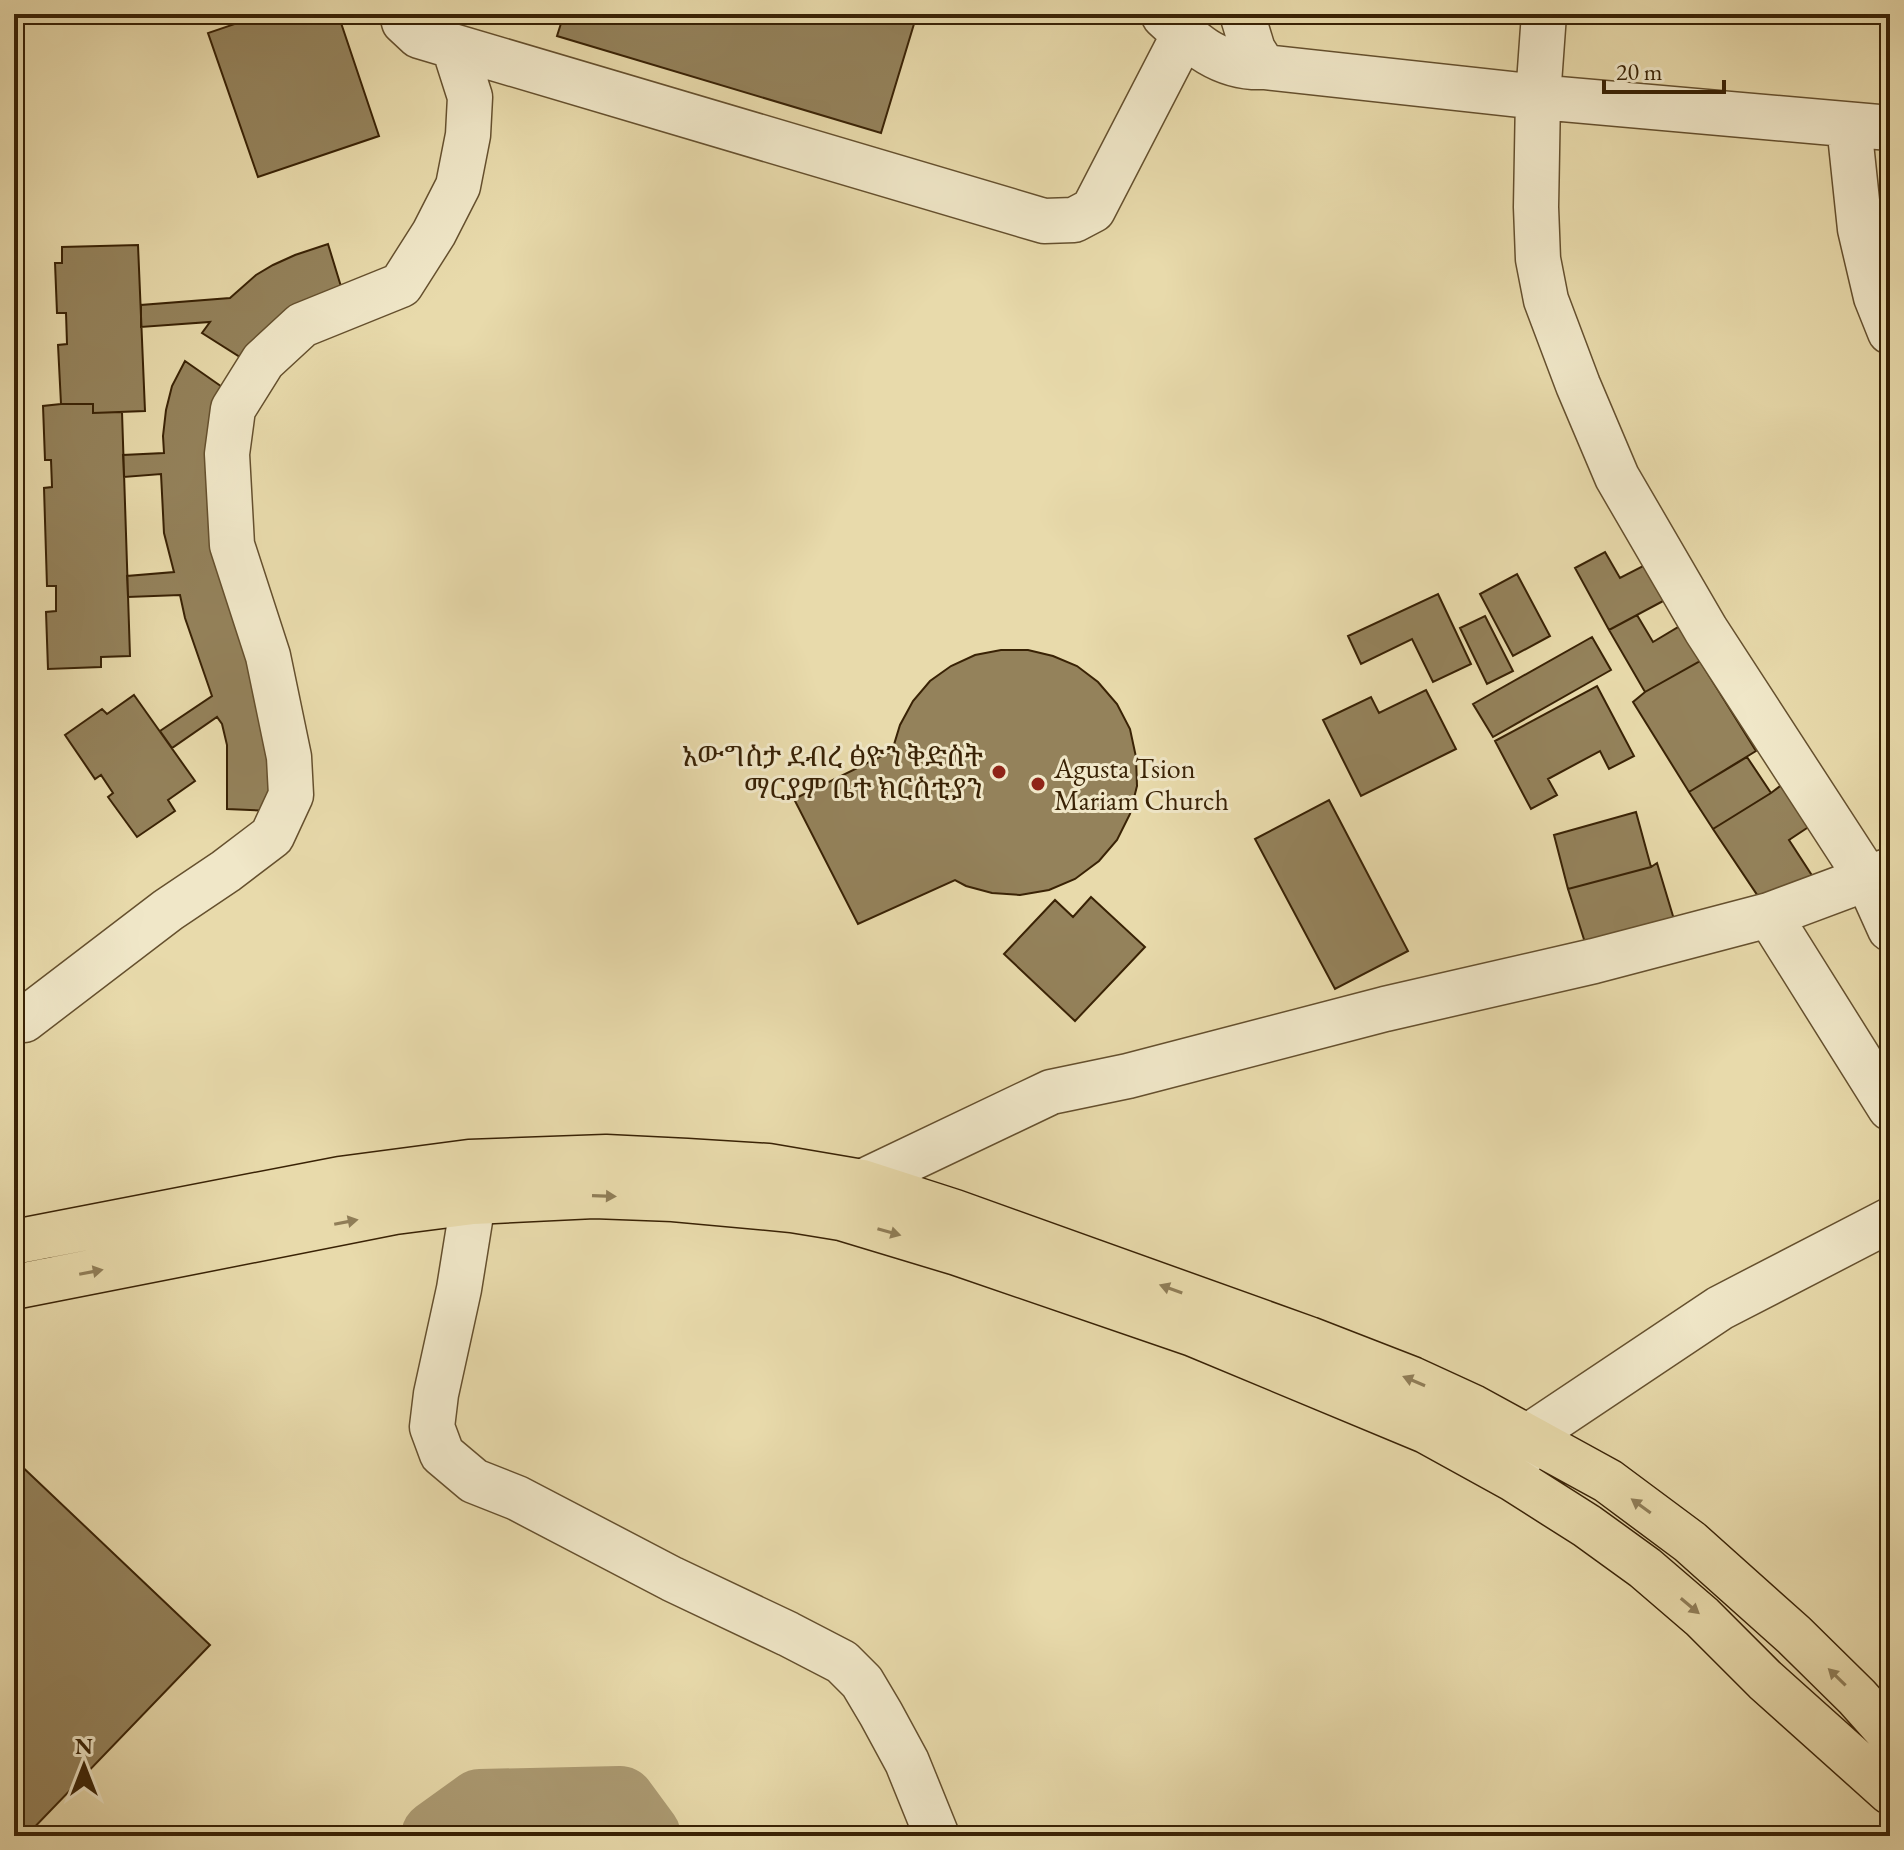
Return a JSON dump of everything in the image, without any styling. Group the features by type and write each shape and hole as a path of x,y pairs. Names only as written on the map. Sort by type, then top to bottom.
{"main road":[{"path":"14,1287 395,1212 471,1182 606,1157 768,1166 851,1200 957,1253 1193,1334 1426,1431 1513,1479 1645,1568 1890,1792"},
{"path":"14,1242 340,1179 471,1182"},
{"path":"851,1200 968,1217 1309,1339 1412,1379 1473,1407 1608,1481 1690,1542 1794,1635 1890,1734"}],"street":[{"path":"402,14 404,22 419,36 1044,221 1074,220 1093,210 1173,24 1208,52 1233,65 1249,68 1870,126 1860,229 1876,297 1890,332"},
{"path":"1242,14 1253,50 1264,67"},
{"path":"1544,14 1538,97 1538,259 1546,300 1617,477 1706,630 1878,874 1890,929"},
{"path":"24,1020 168,910 272,836 291,795 289,757 268,656 232,545 227,454 233,409 263,361 302,325 401,285 434,233 458,186 468,135 470,97 454,47"},
{"path":"851,1200 1051,1092 1128,1076 1769,915 1878,874"},
{"path":"1769,915 1890,1108"},
{"path":"471,1182 459,1289 436,1394 432,1427 442,1454 474,1481 517,1498 672,1579 842,1662 862,1682 881,1714 907,1762 937,1836"},
{"path":"1513,1479 1527,1437 1720,1308 1890,1220"}],"building":[{"path":"264,14 338,14 379,136 258,177 208,33"},
{"path":"564,14 917,14 881,133 557,36"},
{"path":"328,244 343,293 240,357 202,333 210,322 141,327 141,305 230,298 256,275 273,265"},
{"path":"138,245 145,411 93,413 93,404 61,404 58,345 67,344 66,313 57,313 55,263 62,263 62,247"},
{"path":"185,361 225,389 269,749 271,811 227,809 227,745 217,717 172,748 160,731 212,696 180,595 128,597 127,576 174,572 164,533 161,474 124,477 123,455 164,453 166,410 172,386"},
{"path":"93,404 93,413 122,412 130,656 101,657 101,667 48,669 46,612 56,611 56,586 47,586 44,488 52,487 51,460 45,460 43,406"},
{"path":"1605,552 1620,578 1645,565 1665,600 1609,630 1575,568"},
{"path":"1517,574 1550,636 1513,656 1480,594"},
{"path":"1438,594 1471,664 1433,682 1412,639 1361,664 1348,636"},
{"path":"1637,615 1653,642 1680,626 1700,661 1645,692 1609,630"},
{"path":"1485,616 1513,671 1487,684 1460,628"},
{"path":"1592,637 1611,670 1493,737 1473,704"},
{"path":"1001,650 1028,650 1077,666 1098,682 1117,704 1130,729 1136,757 1137,786 1130,814 1117,840 1099,861 1075,879 1049,890 1020,895 992,893 955,880 858,924 794,799 892,751 900,725 913,701 930,681 951,666 975,655"},
{"path":"1700,661 1756,751 1689,792 1633,702"},
{"path":"1597,686 1634,756 1609,769 1600,751 1548,779 1557,795 1531,809 1495,741"},
{"path":"1426,690 1456,749 1361,796 1323,720 1371,697 1379,713"},
{"path":"134,695 195,781 168,800 175,811 137,837 108,797 113,793 101,775 95,779 65,735 102,709 107,714"},
{"path":"1747,757 1771,793 1713,829 1689,792"},
{"path":"1788,780 1816,822 1789,840 1813,877 1766,908 1713,829"},
{"path":"1329,800 1408,951 1335,989 1255,839"},
{"path":"1636,812 1651,867 1568,889 1554,835"},
{"path":"1657,863 1676,926 1588,952 1568,889"},
{"path":"1091,897 1145,947 1075,1021 1004,954 1055,900 1073,917"},
{"path":"14,1459 210,1645 26,1836 14,1836"}],"waterway":[{"path":"437,1836 480,1805 620,1802 645,1836"}],"place":[{"name":"አውግስታ ደብረ ፅዮን ቅድስት ማርያም ቤተ ክርስቲያን","path":"999,772"},
{"name":"Agusta Tsion Mariam Church","path":"1038,784"}]}
